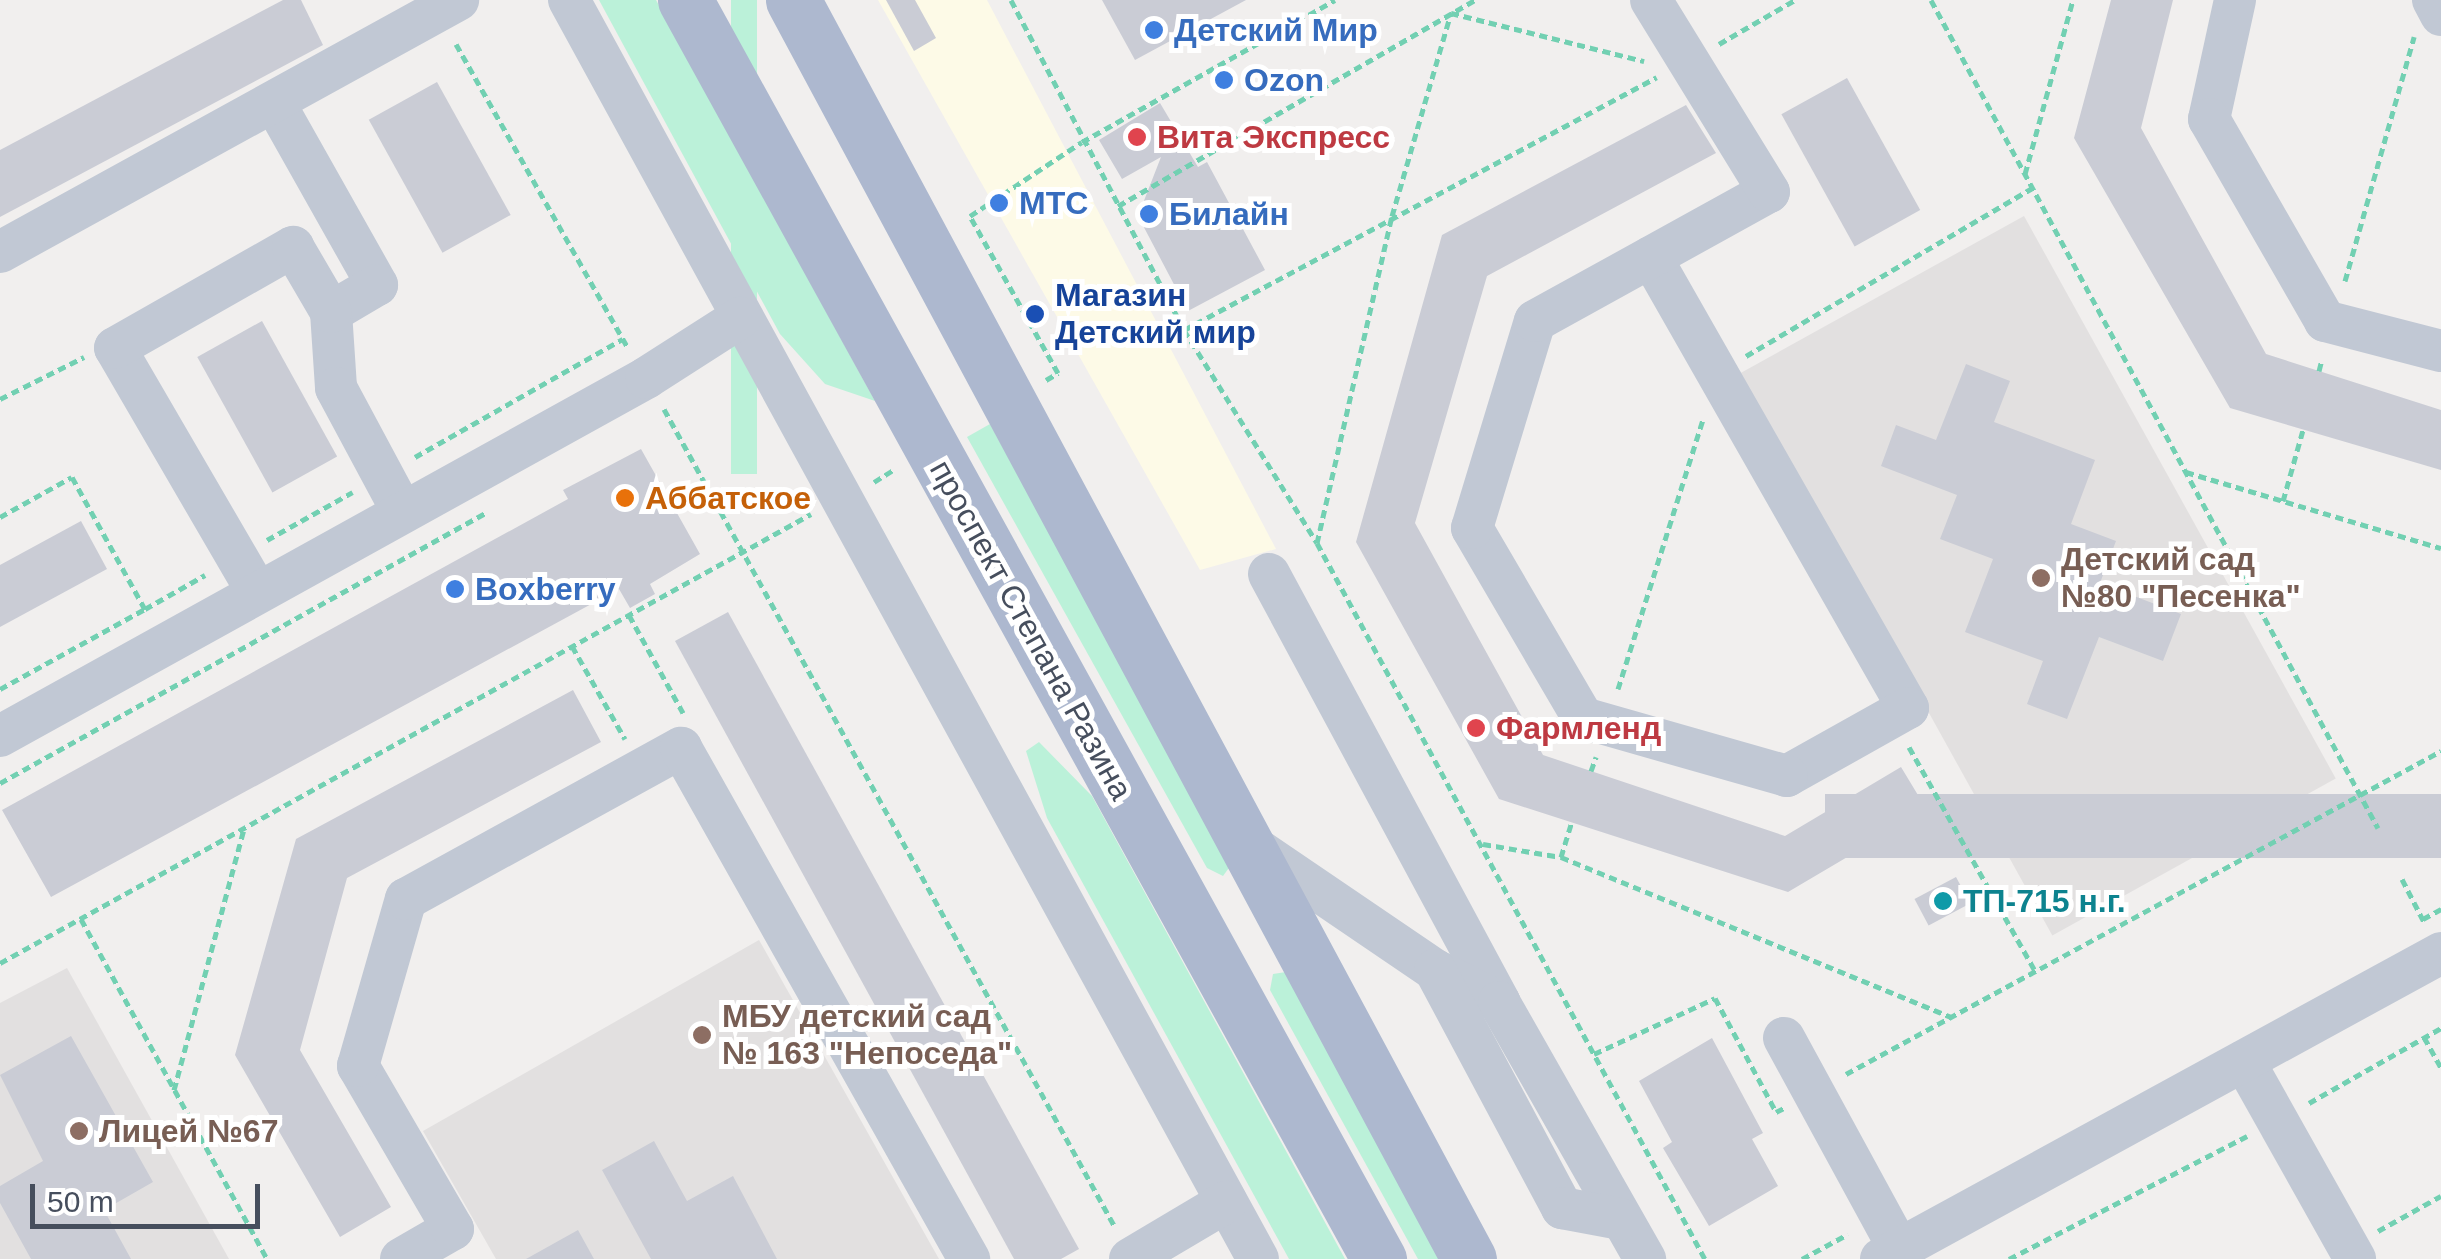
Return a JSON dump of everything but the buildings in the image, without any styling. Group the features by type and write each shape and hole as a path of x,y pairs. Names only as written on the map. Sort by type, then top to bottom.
{"main road":[{"name":"проспект Степана Разина","path":"685,0 1379,1259"},
{"path":"793,0 1254,847 1314,971 1470,1259"},
{"path":"1179,892 1214,898 1234,887 1254,847"},
{"path":"1242,1008 1245,985 1264,962 1292,956 1314,971"}],"lane":[{"path":"569,0 1258,1259"},
{"path":"1651,0 1680,65 1768,192 1535,321 1472,528 1583,718 1787,776 1908,708 1651,257"},
{"path":"2235,0 2209,119 2324,321 2441,351"},
{"path":"0,252 448,5"},
{"path":"274,102 377,285 331,312"},
{"path":"246,573 115,348 293,246 331,312 336,388 392,493"},
{"path":"0,736 246,573 392,493 656,395 740,318"},
{"path":"1270,574 1499,1002 1645,1259"},
{"path":"401,1259 452,1230 358,1066 406,899 681,748 969,1259"},
{"path":"1254,847 1434,970 1499,1002"},
{"path":"1784,1038 1890,1254 2440,953"},
{"path":"1434,970 1562,1208 1621,1219"},
{"path":"2244,1061 2352,1253"},
{"path":"1131,1258 1226,1202"}],"path":[{"path":"1011,0 1082,142 1184,330 1317,544 1705,1259"},
{"path":"1058,373 970,216 1082,142 1335,0"},
{"path":"1117,207 1474,0"},
{"path":"1184,330 1794,0"},
{"path":"1931,0 2378,828"},
{"path":"2024,174 2073,0"},
{"path":"448,5 623,338 1131,1258"},
{"path":"2319,371 2431,11"},
{"path":"1451,13 1680,65"},
{"path":"1317,544 1392,216 1451,13"},
{"path":"0,689 146,609 246,573 392,493 623,338"},
{"path":"0,399 72,360 115,348"},
{"path":"648,422 656,395"},
{"path":"2283,501 2303,430"},
{"path":"2186,472 2441,548"},
{"path":"0,518 72,477 146,609"},
{"path":"0,782 495,507"},
{"path":"0,963 744,551"},
{"path":"572,646 627,744"},
{"path":"1907,744 2036,971"},
{"path":"1594,1054 1715,998 1776,1112 2441,750"},
{"path":"1561,858 1572,822"},
{"path":"174,1090 244,828"},
{"path":"1483,844 1561,858 1951,1017"},
{"path":"2402,880 2440,953"},
{"path":"81,918 267,1259"},
{"path":"2010,1259 2277,1120 2441,1028"},
{"path":"2424,1037 2441,1068"},
{"path":"2352,1253 2441,1196"}],"shaded area":[{"path":"878,0 987,0 1276,549 1200,570"},
{"name":"Детский сад №80 \"Песенка\"","path":"2024,216 2336,778 2052,935 1741,373"},
{"name":"МБУ детский сад № 163 \"Непоседа\"","path":"759,940 939,1259 496,1259 423,1131"},
{"name":"Лицей №67","path":"67,968 229,1259 0,1259 0,1003"}],"green space":[{"path":"599,0 656,0 875,401 825,384 780,334"},
{"path":"731,0 757,0 757,474 731,474"},
{"path":"990,424 1231,865 1223,876 1207,868 967,437"},
{"path":"1039,742 1092,796 1345,1259 1289,1259 1047,818 1026,751"},
{"path":"1286,972 1446,1259 1418,1259 1270,990 1273,974"}],"place":[{"name":"Детский Мир","path":"1154,30"},
{"name":"Ozon","path":"1224,80"},
{"name":"Вита Экспресс","path":"1137,137"},
{"name":"МТС","path":"999,203"},
{"name":"Билайн","path":"1149,214"},
{"name":"Магазин Детский мир","path":"1035,314"},
{"name":"Аббатское","path":"625,498"},
{"name":"Детский сад №80 \"Песенка\"","path":"2041,578"},
{"name":"Boxberry","path":"455,589"},
{"name":"Фармленд","path":"1476,728"},
{"name":"ТП-715 н.г.","path":"1943,901"},
{"name":"МБУ детский сад № 163 \"Непоседа\"","path":"702,1035"},
{"name":"Лицей №67","path":"79,1131"}]}
